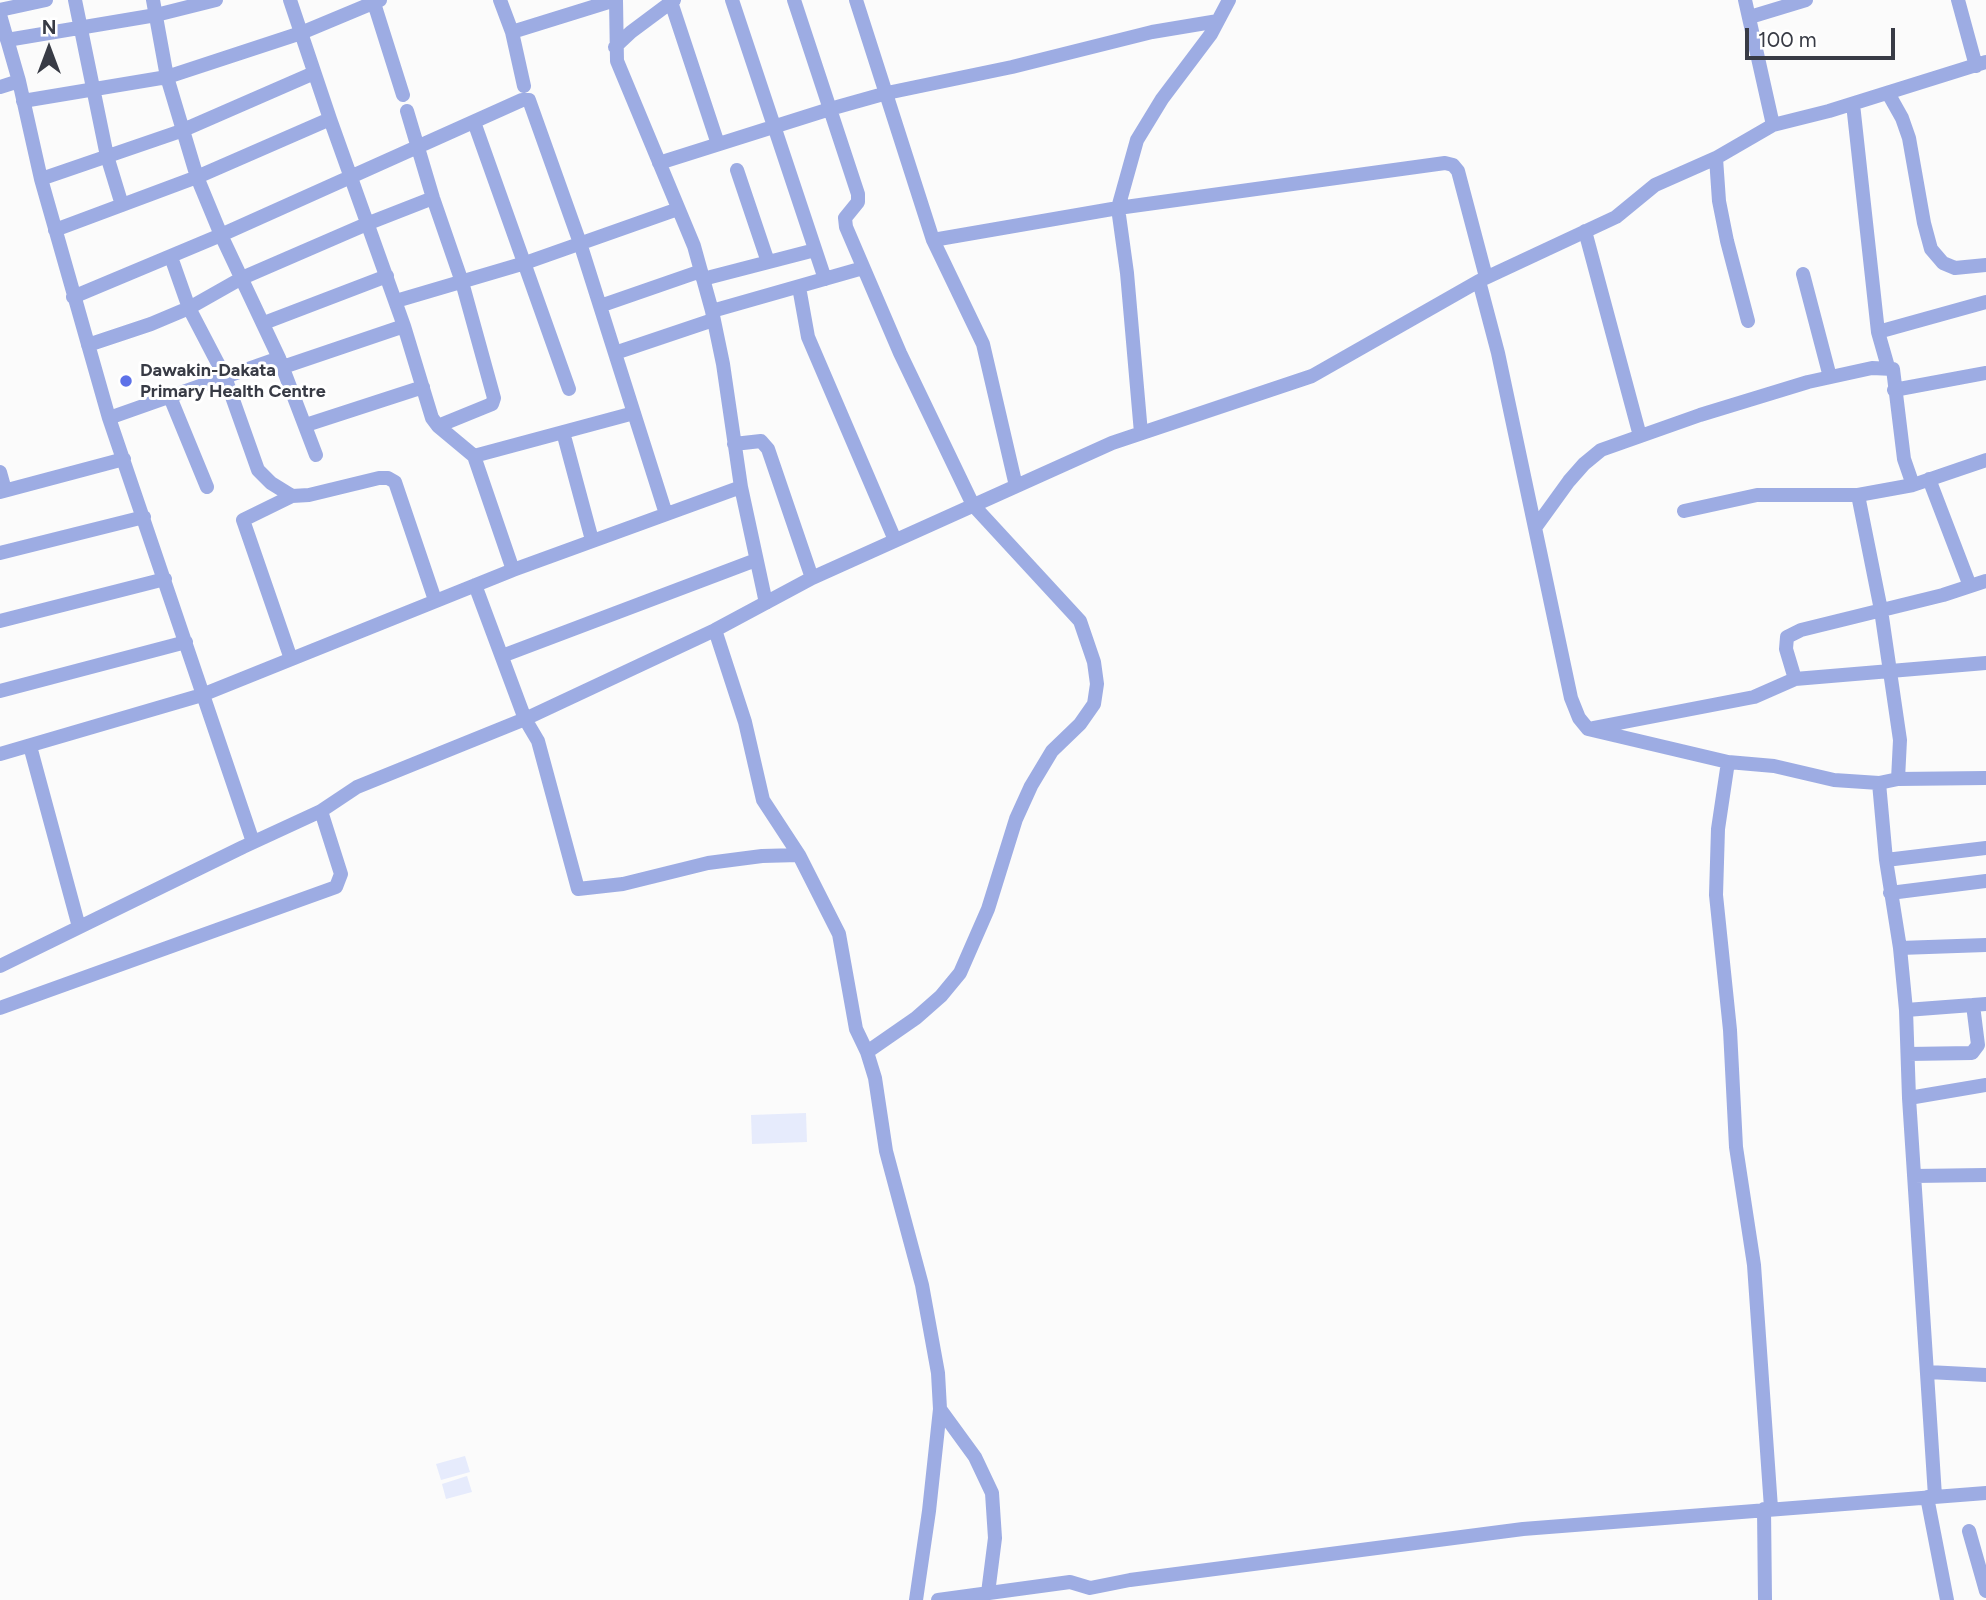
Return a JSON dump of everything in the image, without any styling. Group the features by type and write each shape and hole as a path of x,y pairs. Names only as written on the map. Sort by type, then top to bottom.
{"street":[{"path":"46,0 0,12 41,178 109,418 253,842"},
{"path":"75,0 107,156 122,205"},
{"path":"153,0 167,77 181,131 197,177 221,235 281,362 316,455"},
{"path":"7,40 156,15 216,0"},
{"path":"290,0 396,301 432,418 474,456 513,570"},
{"path":"500,0 512,32 524,86"},
{"path":"512,32 616,0 617,61 678,209 702,275 713,316 741,488 766,603"},
{"path":"732,0 825,279"},
{"path":"794,0 858,194 858,202 844,222 900,353 973,505 1080,621 1094,662 1097,684 1094,704 1080,724 1047,757 1031,786 1016,819 988,909 960,973 941,996 916,1018 867,1052"},
{"path":"856,0 933,240 983,344 1016,486"},
{"path":"1141,433 1127,273 1118,208 1137,141 1162,99 1211,34 1229,0"},
{"path":"1745,0 1773,125"},
{"path":"1749,16 1806,0"},
{"path":"0,966 321,811 357,787 525,719 715,630 812,578 895,540 1112,443 1312,376 1483,279 1616,217 1655,185 1716,158 1773,125 1853,104 1981,64 1958,0"},
{"path":"23,101 167,77 301,33 375,1 403,95"},
{"path":"615,47 673,1 718,144"},
{"path":"659,163 887,93 1012,67 1153,32 1218,21"},
{"path":"41,178 181,131 314,73"},
{"path":"0,87 19,81"},
{"path":"1888,93 1902,118 1909,138 1931,249 1943,263 1955,268 1986,265"},
{"path":"73,297 171,257 522,100 529,100 580,243 666,514"},
{"path":"1853,104 1878,332 1888,367"},
{"path":"407,111 462,282 494,401 438,426"},
{"path":"55,230 197,177 330,119"},
{"path":"474,122 569,389"},
{"path":"1716,158 1727,241 1748,321"},
{"path":"933,240 1118,208 1446,163 1453,165 1458,171 1483,279 1571,698 1579,718 1588,729 1728,762 1774,766 1834,780 1879,783 1898,779 1986,778"},
{"path":"737,170 768,262"},
{"path":"88,345 189,308 242,278 433,198"},
{"path":"396,301 525,263 678,209"},
{"path":"1586,231 1640,436"},
{"path":"600,306 702,275 815,250"},
{"path":"171,257 189,308 225,377 258,470 271,483 292,496"},
{"path":"615,353 713,316 863,268"},
{"path":"1803,274 1830,377"},
{"path":"264,323 387,276"},
{"path":"799,287 808,337 895,540"},
{"path":"1878,332 1986,302"},
{"path":"109,418 225,377 404,326"},
{"path":"1535,528 1584,464 1601,450 1700,415 1830,377 1872,368 1893,369 1904,459 1913,485"},
{"path":"1894,390 1986,373"},
{"path":"306,425 423,387"},
{"path":"170,397 207,487"},
{"path":"474,456 634,413"},
{"path":"563,432 592,540"},
{"path":"734,444 761,441 768,449 812,578"},
{"path":"0,472 3,491 124,459"},
{"path":"1684,511 1757,495 1858,495 1913,485 1986,460"},
{"path":"291,659 243,520 292,496 309,495 379,478 388,478 395,482 435,600"},
{"path":"1929,479 1970,586"},
{"path":"0,754 202,695 513,570 741,488"},
{"path":"1858,495 1881,610 1900,740 1898,779"},
{"path":"0,553 144,517"},
{"path":"502,656 756,560"},
{"path":"0,621 165,579"},
{"path":"1795,678 1786,649 1787,637 1801,630 1986,581"},
{"path":"475,585 525,719 538,741 578,889 623,884 708,863 762,856 799,855"},
{"path":"715,630 745,722 763,800 799,855 839,934 856,1029 867,1052 874,1078 886,1151 922,1285 938,1373 940,1409 916,1600"},
{"path":"0,691 186,642"},
{"path":"1588,729 1754,697 1795,678 1986,663"},
{"path":"30,746 79,927"},
{"path":"1728,762 1718,828 1716,895 1730,1030 1736,1147 1754,1265 1767,1508 1765,1600"},
{"path":"1879,783 1885,860 1900,948 1906,1010 1909,1098 1928,1372 1931,1497 1947,1600"},
{"path":"0,1008 336,887 341,874 321,811"},
{"path":"1885,860 1986,848"},
{"path":"1890,894 1986,881"},
{"path":"1900,948 1986,945"},
{"path":"1906,1010 1980,1005 1978,1045 1972,1053 1908,1054"},
{"path":"1909,1098 1986,1085"},
{"path":"1914,1176 1986,1175"},
{"path":"1928,1372 1986,1375"},
{"path":"940,1409 975,1457 992,1493 995,1538 988,1592"},
{"path":"938,1600 1070,1582 1092,1594 1130,1580 1523,1529 1986,1493"},
{"path":"1969,1531 1986,1591"}],"shaded area":[{"path":"806,1113 807,1142 752,1144 751,1115"},
{"path":"465,1456 470,1472 441,1480 436,1464"},
{"path":"467,1476 472,1492 446,1499 442,1484"}],"place":[{"name":"Dawakin-Dakata Primary Health Centre","path":"126,381"}]}
